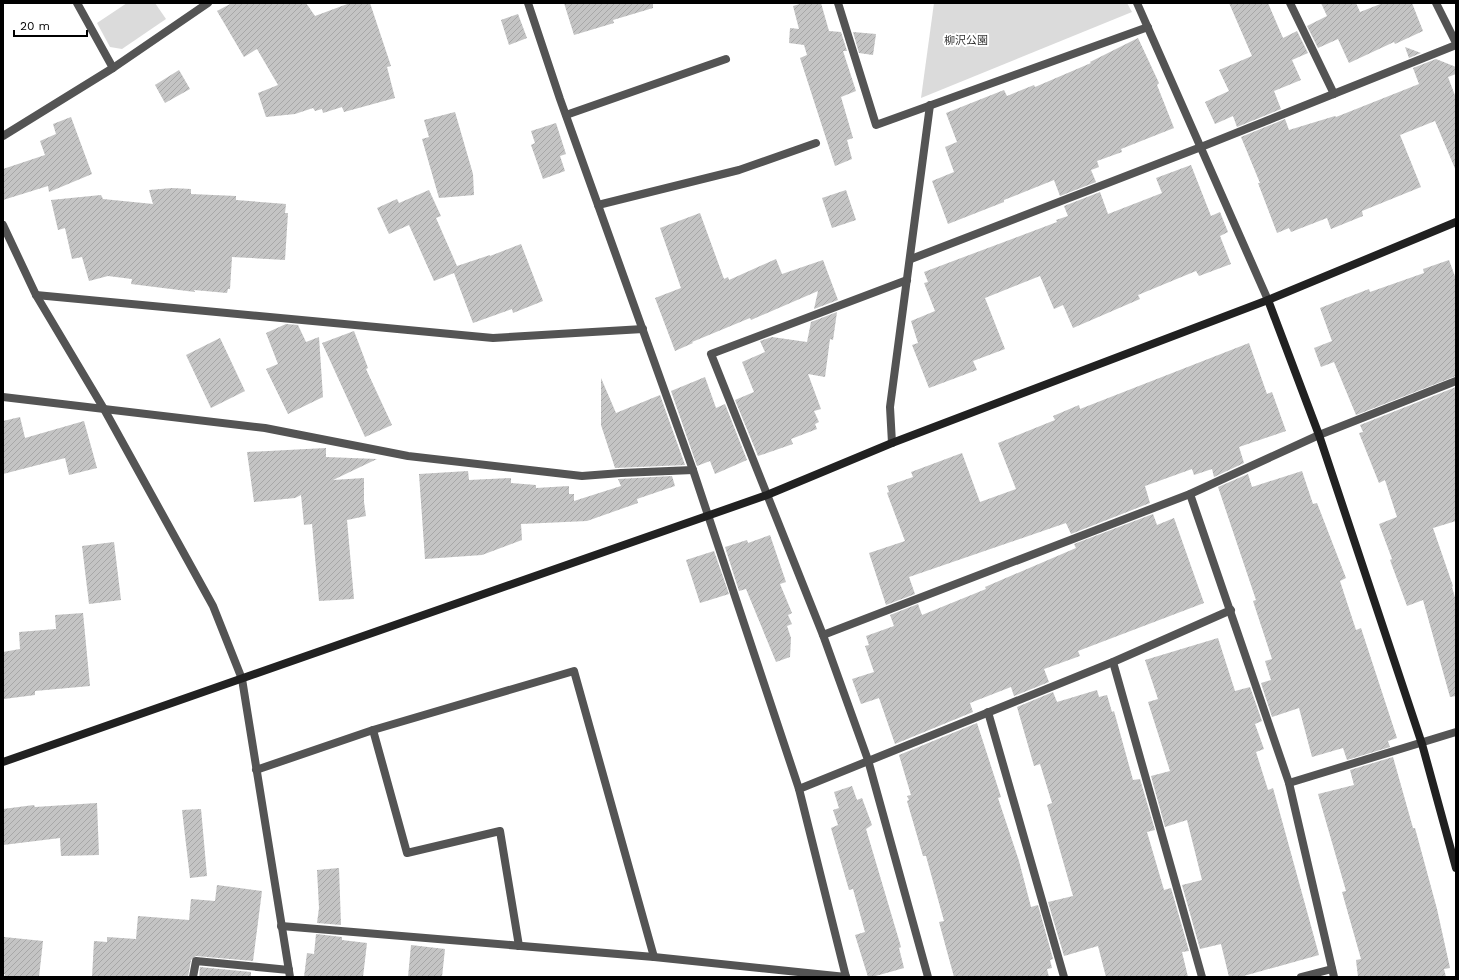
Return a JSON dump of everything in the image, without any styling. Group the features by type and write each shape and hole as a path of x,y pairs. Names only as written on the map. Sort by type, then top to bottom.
{"street":[{"path":"77,3 113,68"},
{"path":"3,136 113,68 208,3"},
{"path":"281,926 654,957 846,977 799,789 693,470 566,115 528,3"},
{"path":"838,3 876,125 1148,27"},
{"path":"1137,3 1268,300 1319,436 1422,744 1456,868"},
{"path":"1290,3 1334,94"},
{"path":"911,260 1201,147 1456,44 1436,3"},
{"path":"566,115 726,59"},
{"path":"892,443 890,407 911,260 930,105"},
{"path":"598,205 739,170 816,143"},
{"path":"3,762 708,514 767,495 892,443 1268,300 1456,222"},
{"path":"3,225 36,295 104,409 213,606 242,679 281,926 290,973 196,961 193,977"},
{"path":"907,280 711,354 824,635 868,760 928,977"},
{"path":"36,295 493,338 643,329"},
{"path":"824,635 1190,494 1319,436 1456,381"},
{"path":"3,397 265,428 408,456 582,476 693,470"},
{"path":"1190,494 1289,783 1333,973 1301,977"},
{"path":"799,789 1113,662 1231,610"},
{"path":"1113,662 1202,977"},
{"path":"256,770 373,730 574,671 654,957"},
{"path":"988,712 1064,977"},
{"path":"373,730 407,853 500,831 519,946"},
{"path":"1289,783 1422,744 1456,732"}],"green space":[{"path":"127,3 155,3 166,19 122,49 110,47 97,23"},
{"name":"柳沢公園","path":"934,3 1127,3 1132,12 921,98"}],"building":[{"path":"232,3 306,3 315,16 350,3 370,3 391,66 387,67 395,98 344,112 342,107 323,113 322,109 315,111 313,108 295,114 266,117 258,93 278,85 257,49 244,57 217,11"},
{"path":"564,3 653,3 653,8 613,20 614,23 574,35"},
{"path":"803,3 821,3 829,31 841,32 847,51 843,51 856,91 841,97 853,138 847,140 852,159 835,166 800,58 807,55 804,45 789,43 790,28 799,29 793,6"},
{"path":"1229,3 1268,3 1283,38 1297,31 1308,53 1292,60 1301,80 1274,91 1281,109 1237,127 1233,116 1215,124 1205,102 1229,91 1219,70 1252,56"},
{"path":"1321,3 1356,3 1360,12 1383,3 1412,3 1423,31 1395,44 1394,42 1349,63 1338,39 1318,48 1307,26 1327,16"},
{"path":"518,14 527,38 509,45 501,20"},
{"path":"853,32 876,34 873,55 859,53"},
{"path":"1138,38 1159,83 1157,85 1174,128 1121,149 1122,152 1097,161 1099,167 1091,170 1096,182 1060,196 1054,180 948,224 932,181 954,172 945,147 957,142 946,113 1004,90 1007,96 1034,85 1035,87 1091,63 1090,62"},
{"path":"1405,47 1421,53 1409,58"},
{"path":"1436,59 1456,67 1456,74 1448,77 1456,98 1456,171 1435,121 1400,135 1421,187 1362,211 1363,216 1331,229 1327,218 1291,232 1289,228 1277,233 1258,183 1260,183 1241,137 1285,119 1289,130 1335,116 1336,117 1419,84 1413,68"},
{"path":"179,70 190,89 165,103 155,85"},
{"path":"455,112 473,174 474,195 439,198 422,139 429,137 424,120"},
{"path":"71,117 92,174 49,192 48,186 3,200 3,169 45,155 40,141 56,134 53,124"},
{"path":"556,123 566,154 560,156 565,171 543,179 531,145 535,143 531,131"},
{"path":"1191,165 1211,216 1220,212 1228,232 1220,236 1231,264 1199,276 1196,271 1138,295 1140,299 1073,328 1063,305 1054,309 1040,276 985,298 1005,349 973,361 977,370 929,388 912,345 918,343 911,321 935,311 924,283 928,282 924,272 1057,222 1056,220 1068,216 1064,206 1100,192 1108,214 1162,193 1156,178"},
{"path":"172,188 191,189 191,194 236,196 236,200 286,204 285,213 288,213 285,260 232,257 230,289 228,289 227,293 194,290 195,292 131,284 132,279 108,276 89,281 82,257 72,259 65,228 58,230 51,200 101,195 103,199 153,204 149,190"},
{"path":"429,190 441,216 436,218 457,266 490,256 521,244 543,301 513,313 512,309 473,323 454,273 434,281 409,225 389,234 377,208 397,199 399,203"},
{"path":"846,190 856,220 832,228 822,198"},
{"path":"700,213 724,279 728,277 729,280 776,259 782,274 823,260 838,300 814,309 818,291 751,320 750,318 692,342 693,343 675,351 655,298 681,288 660,228"},
{"path":"1449,260 1456,279 1456,376 1356,415 1334,362 1321,367 1314,348 1332,341 1320,308 1369,289 1370,292 1424,273 1423,269"},
{"path":"837,312 833,340 830,339 825,377 808,374 821,409 814,411 819,422 815,424 817,429 791,439 793,444 758,456 735,400 754,392 742,362 765,352 760,341 772,337 807,342 811,322"},
{"path":"286,324 298,325 306,342 319,337 323,397 288,414 266,369 278,364 266,333"},
{"path":"354,331 368,368 366,369 392,425 365,437 322,343"},
{"path":"220,338 245,391 211,408 186,355"},
{"path":"1249,343 1267,394 1272,392 1286,431 1239,447 1244,463 1214,477 1212,469 1194,475 1192,469 1145,486 1150,503 1071,534 1066,523 909,577 915,594 886,605 869,553 905,541 887,493 889,492 887,486 913,477 911,472 962,453 980,502 1016,489 998,443 1055,420 1053,416 1079,405 1080,409"},
{"path":"705,377 716,408 725,404 747,460 715,474 710,461 697,466 671,391"},
{"path":"601,378 616,413 660,395 685,465 615,468 601,425"},
{"path":"1456,387 1456,521 1433,528 1453,586 1456,601 1456,696 1450,697 1423,600 1407,606 1390,560 1392,559 1379,524 1397,517 1385,480 1379,483 1359,433 1363,432 1360,425"},
{"path":"20,417 25,438 84,421 97,468 69,475 65,458 3,474 3,421"},
{"path":"326,448 326,457 377,459 333,480 364,478 364,502 366,516 347,520 354,599 319,601 312,524 304,525 301,495 295,498 254,502 247,452"},
{"path":"468,471 469,480 511,478 511,483 536,485 536,488 569,486 569,494 574,494 574,501 621,486 618,479 672,476 675,486 637,499 638,503 587,521 521,524 522,540 482,555 425,559 419,474"},
{"path":"1302,471 1313,504 1317,503 1346,578 1340,581 1356,630 1361,628 1397,738 1388,741 1390,747 1347,760 1343,748 1312,757 1299,708 1272,717 1261,683 1271,680 1265,661 1272,659 1253,601 1256,600 1218,487 1248,474 1252,487"},
{"path":"1153,514 1157,525 1174,518 1204,603 1078,651 1080,656 1044,669 1049,682 1014,696 1011,687 970,703 973,712 895,744 879,698 861,704 852,679 874,672 865,646 869,645 866,636 894,626 890,615 918,604 922,615 986,589 985,587 1076,548 1074,544"},
{"path":"770,535 786,582 780,584 792,613 788,615 792,624 787,626 791,638 790,657 776,662 746,589 739,591 725,547 747,540 748,543"},
{"path":"114,542 121,600 89,604 82,546"},
{"path":"714,551 729,594 700,603 686,560"},
{"path":"83,613 90,686 35,691 35,695 4,699 3,652 20,649 19,632 56,629 55,615"},
{"path":"1218,638 1235,691 1250,687 1262,721 1255,724 1264,749 1256,752 1268,790 1273,788 1319,955 1240,977 1229,977 1221,944 1200,949 1182,885 1202,880 1187,820 1165,827 1151,776 1170,771 1148,702 1158,699 1145,660"},
{"path":"1097,690 1099,697 1107,695 1112,712 1114,711 1133,780 1140,779 1155,830 1147,832 1164,890 1171,888 1189,951 1182,952 1188,977 1106,977 1098,946 1064,956 1048,902 1073,896 1047,805 1052,803 1040,764 1034,766 1017,707 1053,692 1057,702"},
{"path":"977,723 1001,797 998,798 1019,861 1031,907 1038,905 1053,959 1050,960 1052,968 1047,969 1049,977 954,977 939,922 944,921 926,856 923,856 907,801 909,800 907,796 911,795 899,755"},
{"path":"1393,757 1413,828 1415,828 1437,909 1450,968 1444,969 1446,977 1358,977 1356,960 1361,959 1342,892 1346,891 1318,794 1354,785 1350,770"},
{"path":"852,786 857,800 862,798 872,825 866,829 901,947 899,948 904,968 872,977 868,977 855,935 865,932 853,889 849,890 831,828 838,825 833,810 839,808 834,792"},
{"path":"97,803 99,855 61,856 60,838 3,845 3,809 34,805 35,807"},
{"path":"201,809 207,876 190,878 182,810"},
{"path":"339,868 341,925 317,923 319,908 317,870"},
{"path":"217,885 262,891 253,961 196,956 191,960 188,977 92,977 94,941 107,942 107,937 136,939 138,916 189,920 191,899 215,901"},
{"path":"316,934 342,937 342,940 367,943 363,977 304,977 307,953 314,954"},
{"path":"4,937 43,941 39,977 4,977"},
{"path":"411,945 445,949 442,977 408,977"},
{"path":"200,967 251,972 251,977 199,977"}]}
